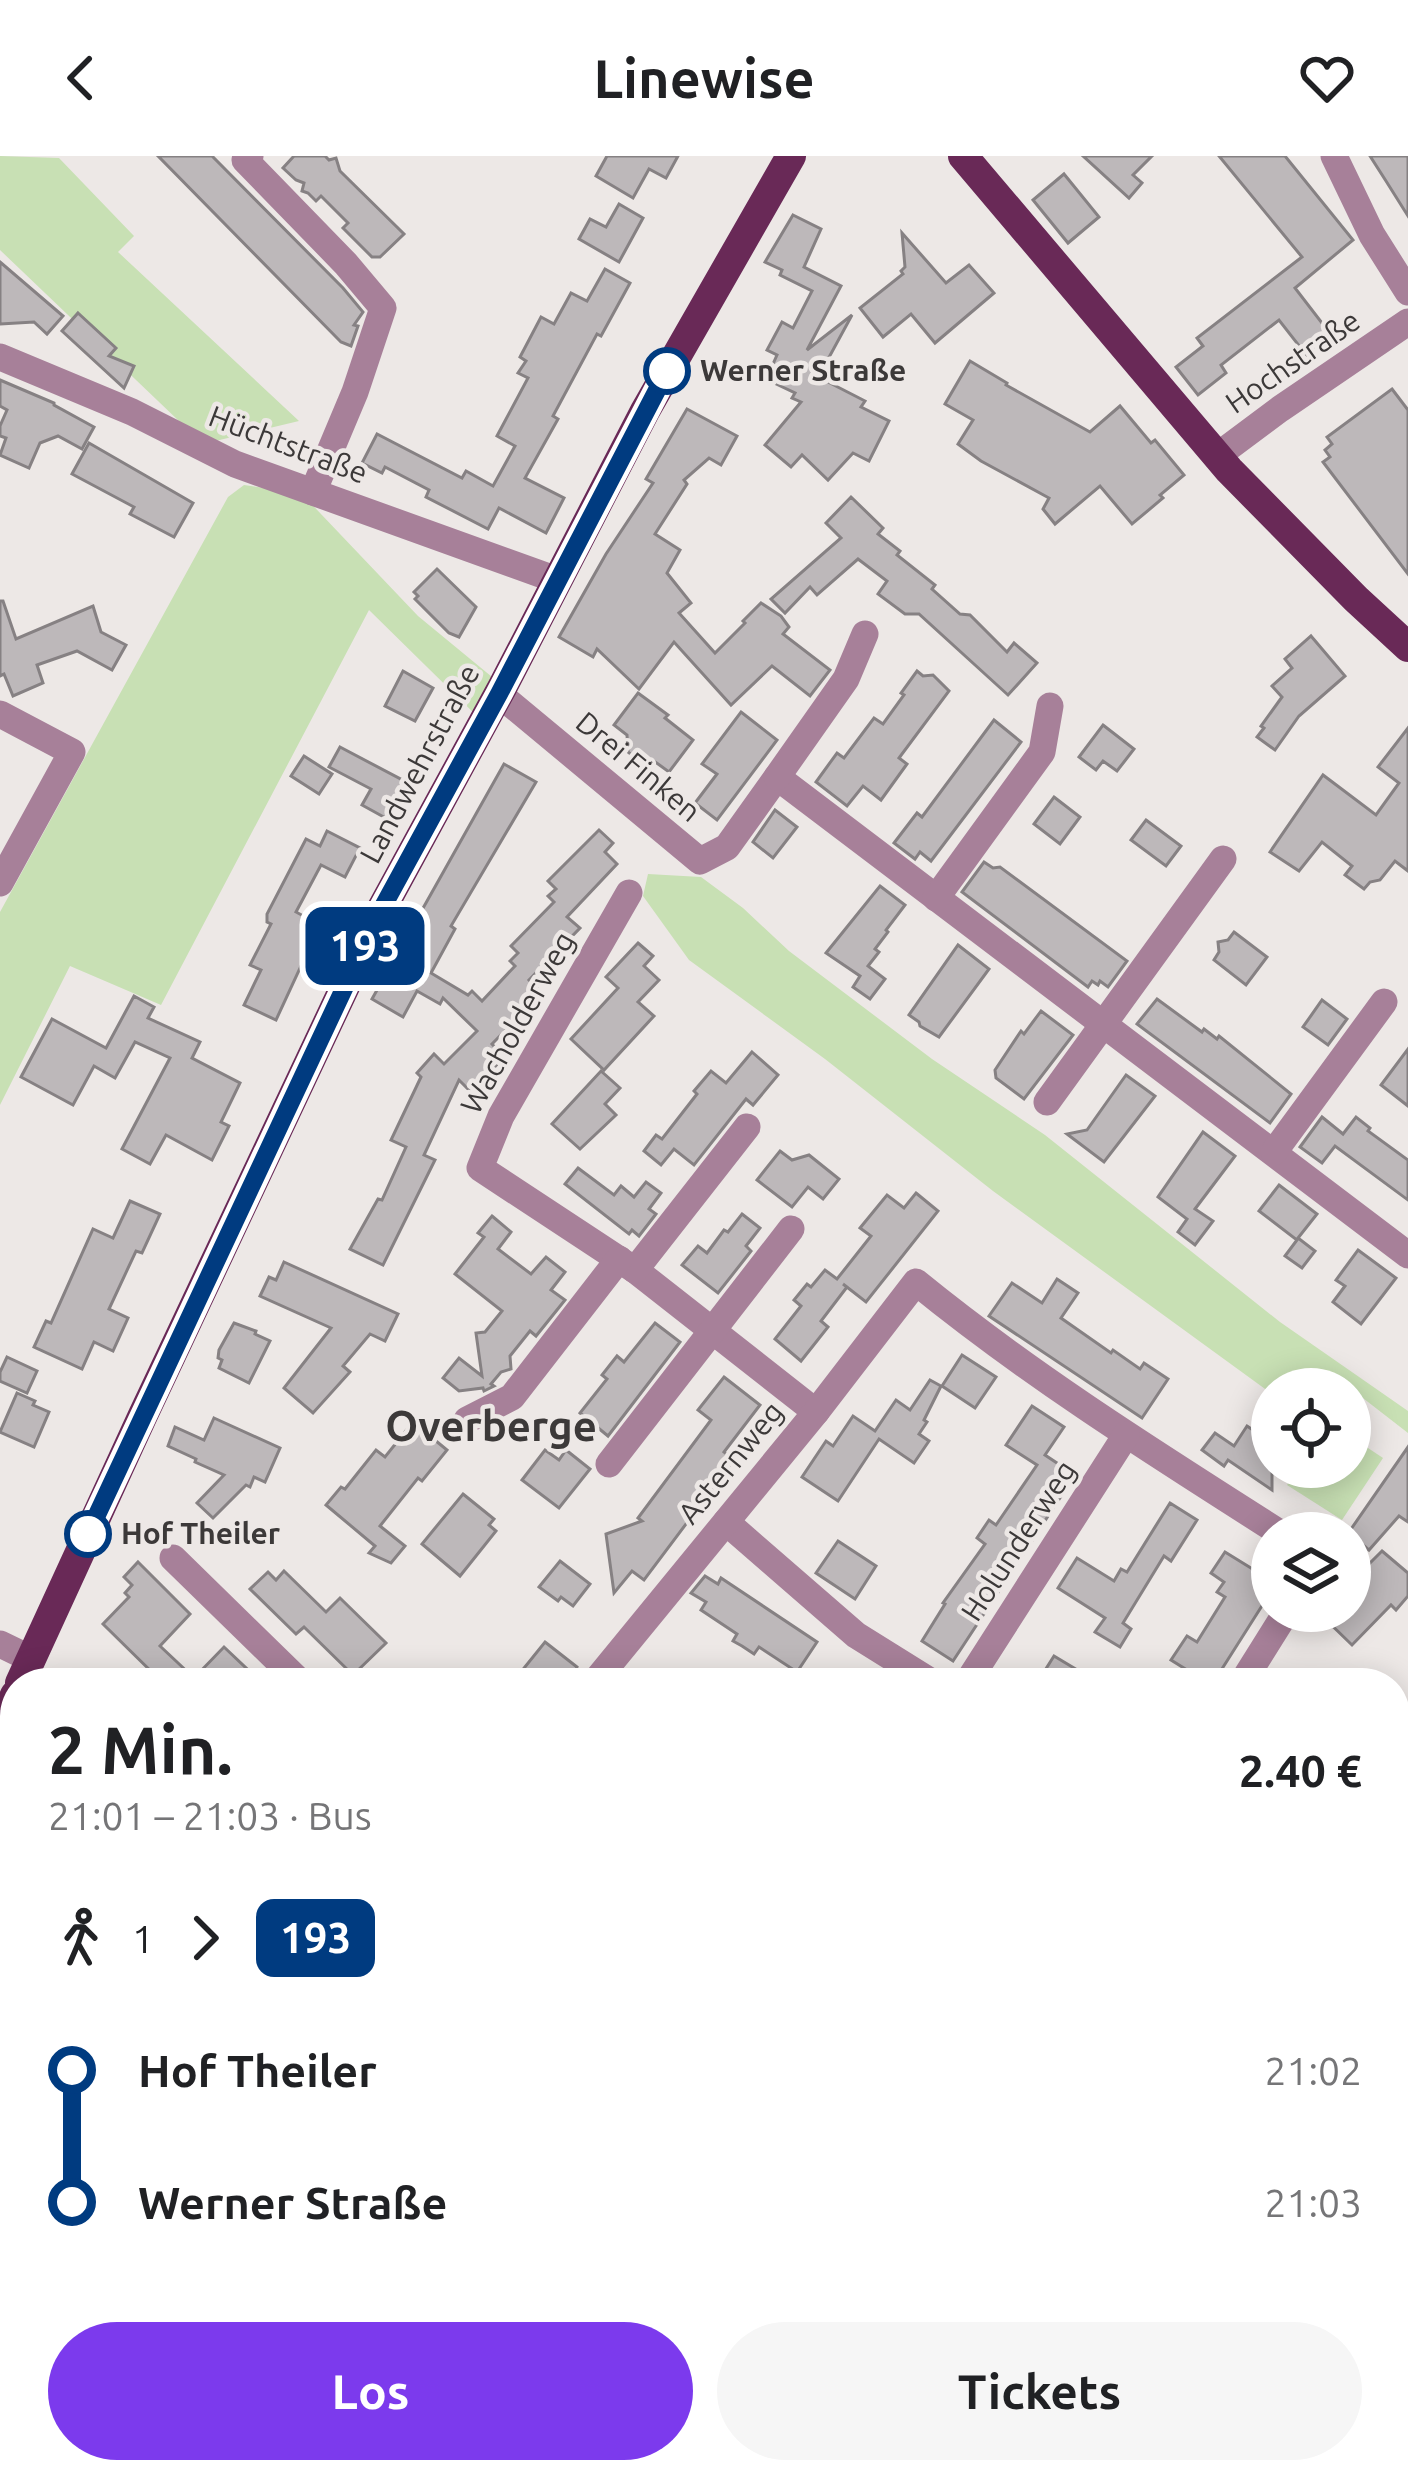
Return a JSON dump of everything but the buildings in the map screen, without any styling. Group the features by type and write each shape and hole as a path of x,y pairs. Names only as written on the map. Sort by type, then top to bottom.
{"main road":[{"name":"Landwehrstraße","path":"27,1668 380,912 667,371 791,156"},
{"path":"963,156 1217,456 1408,646"}],"street":[{"path":"1334,156 1372,235 1408,292"},
{"path":"245,158 383,308 314,492"},
{"name":"Hochstraße","path":"1217,456 1408,322"},
{"name":"Hüchtstraße","path":"0,357 132,412 235,464 557,580"},
{"name":"Drei Finken","path":"499,694 700,861 727,847 846,679 865,634"},
{"path":"936,898 1042,752 1050,706"},
{"path":"0,714 72,752 0,883"},
{"path":"776,777 1408,1256"},
{"path":"1047,1102 1223,860"},
{"name":"Wacholderweg","path":"628,893 501,1116 480,1168 627,1264 816,1412"},
{"path":"1274,1152 1384,1003"},
{"path":"467,1420 512,1397 747,1127"},
{"path":"609,1464 791,1228"},
{"name":"Asternweg","path":"606,1668 916,1282 963,1321 1126,1435"},
{"path":"1126,1435 1251,1515"},
{"name":"Holunderweg","path":"977,1668 1126,1435"},
{"path":"726,1522 856,1635 909,1668"},
{"path":"173,1558 286,1668"},
{"path":"1252,1668 1275,1632"},
{"path":"0,1644 23,1668"}],"green space":[{"path":"0,156 59,158 134,236 118,252 299,421 203,444 0,250"},
{"path":"244,485 301,493 418,616 503,686 484,723 369,610 161,1005 70,966 0,1105 0,912 228,497"},
{"path":"648,874 701,877 789,951 932,1059 1045,1135 1280,1322 1346,1368 1251,1368 1251,1379 993,1191 689,960 643,896"},
{"path":"1371,1385 1408,1411 1408,1433 1371,1404"},
{"path":"1371,1450 1383,1458 1371,1476"},
{"path":"1292,1488 1363,1488 1347,1512 1329,1512"}],"bus line":[{"name":"193","path":"88,1534 380,912 667,371"}],"place":[{"name":"Werner Straße","path":"667,371"},
{"name":"Hof Theiler","path":"88,1534"}],"district":[{"name":"Overberge","path":"491,1426"}]}
